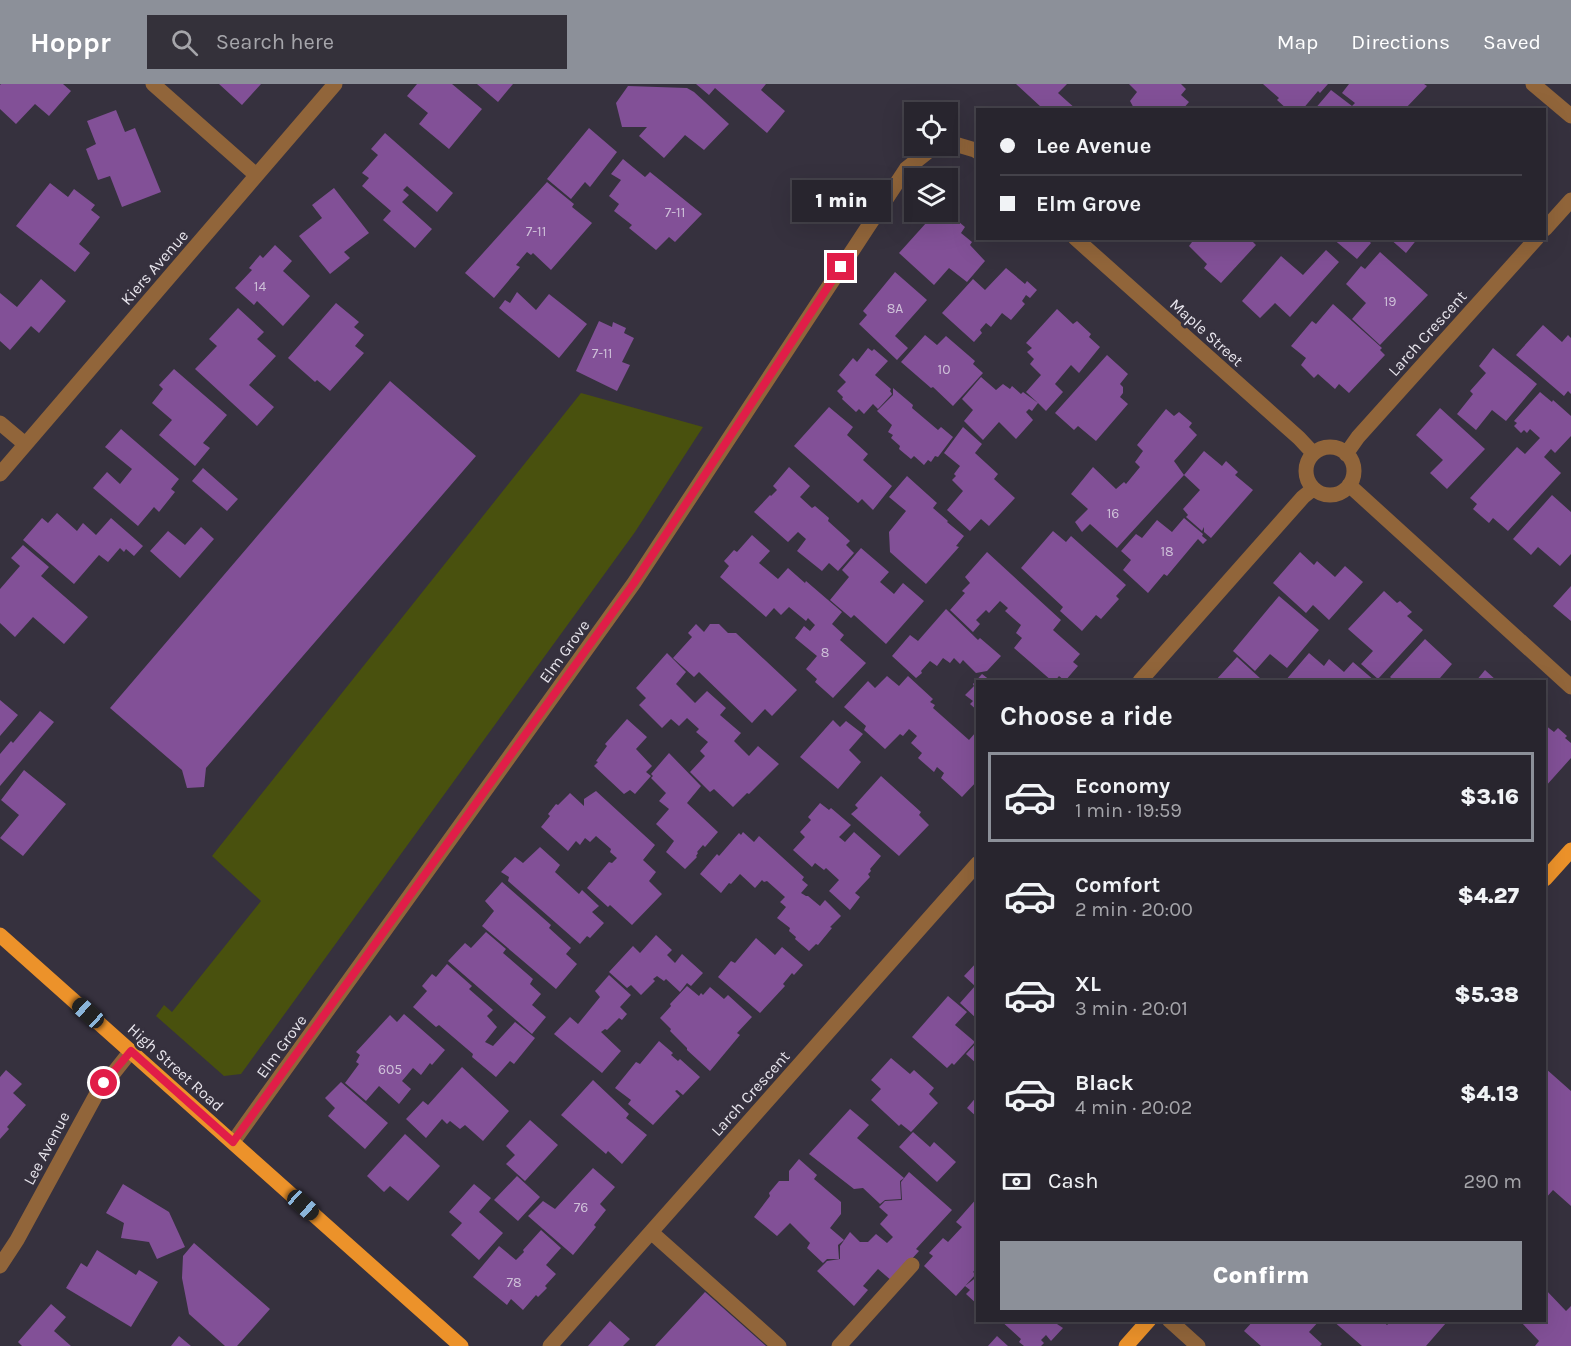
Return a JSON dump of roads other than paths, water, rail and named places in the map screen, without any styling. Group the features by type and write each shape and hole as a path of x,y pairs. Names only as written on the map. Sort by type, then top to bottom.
{"main road":[{"path":"1546,878 1571,850"},
{"name":"High Street Road","path":"0,935 461,1346"},
{"path":"1126,1346 1147,1322"}],"street":[{"path":"153,84 256,175"},
{"name":"Kiers Avenue","path":"0,474 335,84"},
{"path":"1533,84 1571,116"},
{"path":"958,145 976,151"},
{"name":"Elm Grove","path":"233,1142 634,583 906,169 922,156"},
{"path":"1546,228 1571,200"},
{"name":"Maple Street","path":"1077,240 1313,453"},
{"name":"Larch Crescent","path":"1346,454 1358,437 1535,240"},
{"path":"0,423 25,444"},
{"path":"1329,447 1337,448 1346,454 1353,466 1353,474 1349,484 1343,490 1329,495 1313,489 1306,471 1307,463 1313,453 1329,447"},
{"path":"1349,484 1571,687"},
{"path":"1141,680 1303,497 1313,489"},
{"name":"Larch Crescent","path":"550,1346 976,865"},
{"name":"Lee Avenue","path":"0,1266 17,1240 96,1095 131,1051"},
{"path":"651,1232 779,1346"},
{"path":"839,1346 912,1265"},
{"path":"1171,1322 1198,1346"}]}
